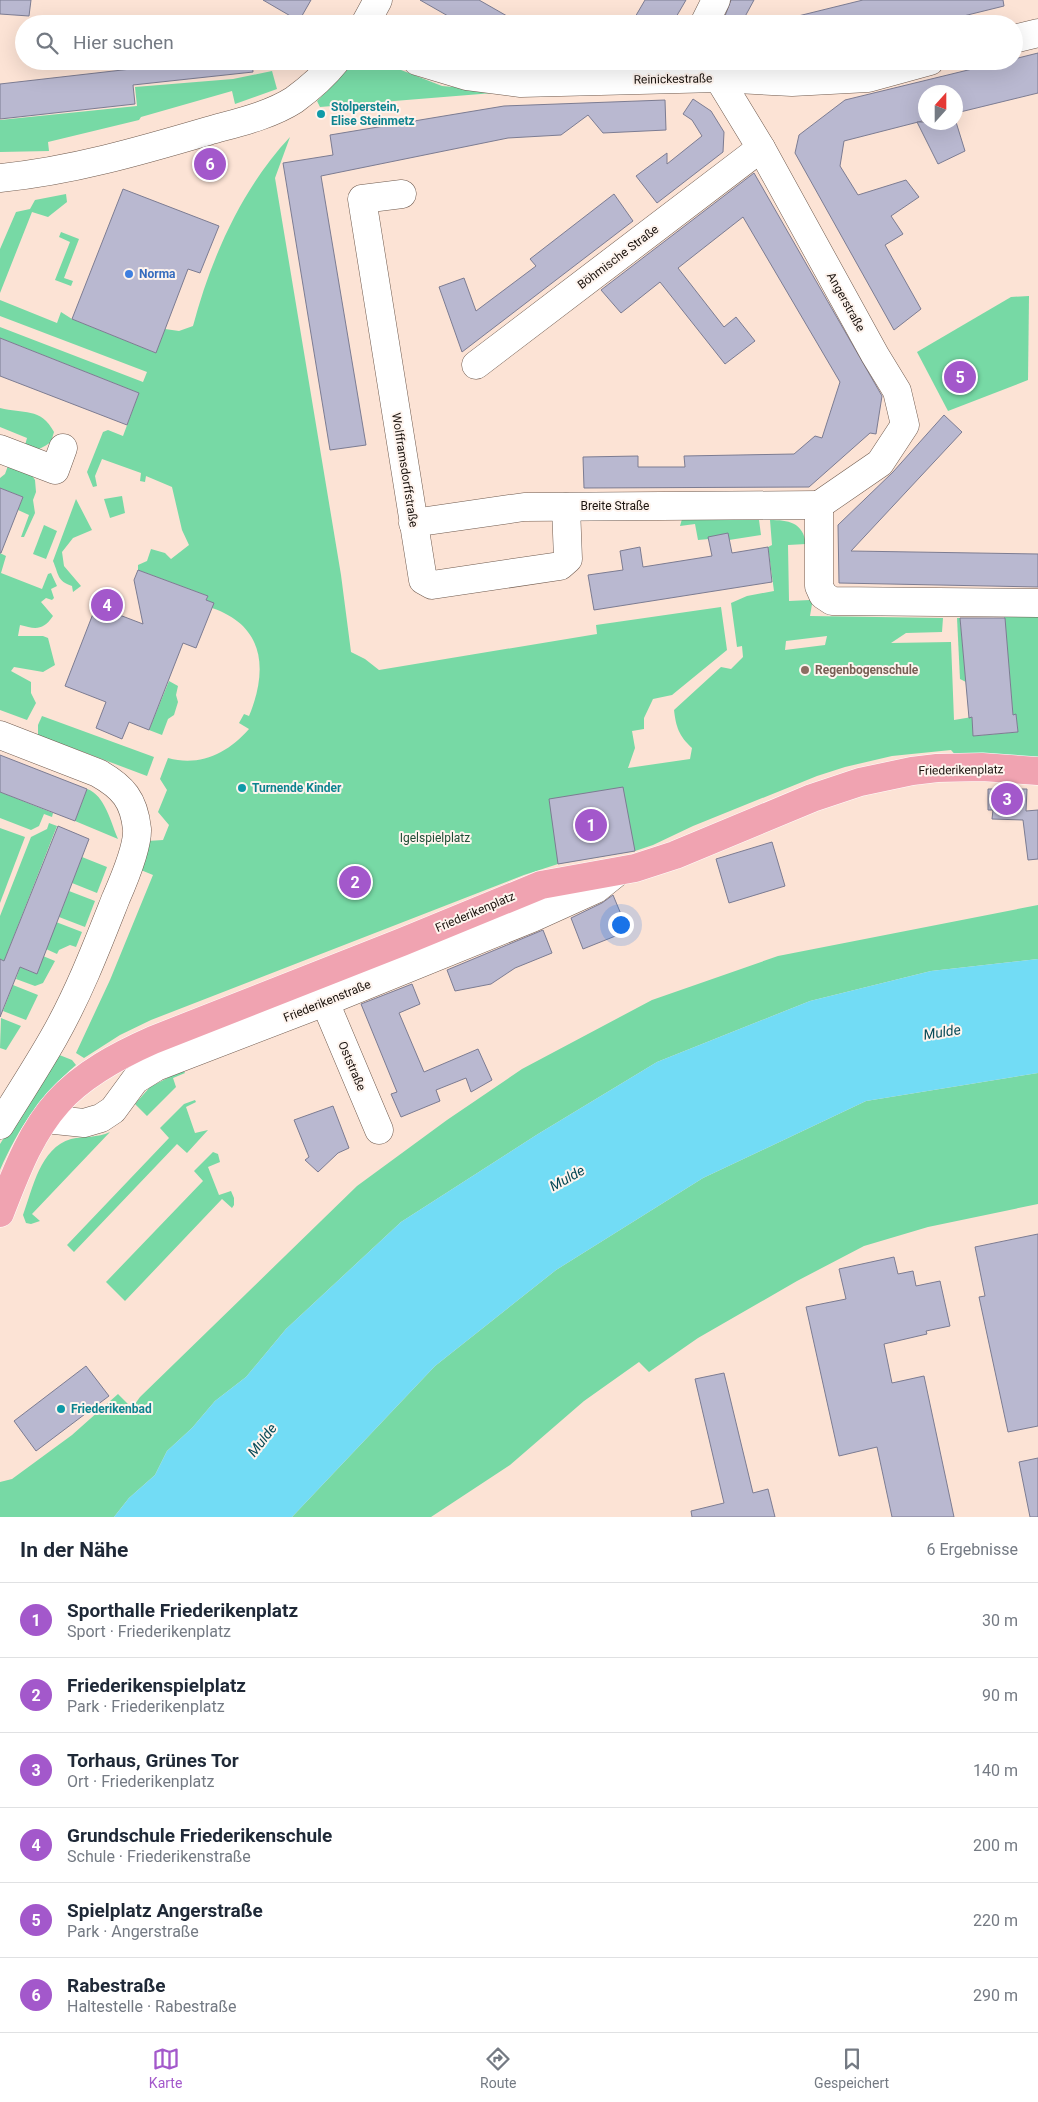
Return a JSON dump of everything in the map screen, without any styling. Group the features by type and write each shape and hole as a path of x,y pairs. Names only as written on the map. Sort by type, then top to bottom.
{"main road":[{"name":"Friederikenplatz","path":"0,1213 20,1162 45,1119 58,1102 88,1076 133,1049 153,1040 402,942 541,884 616,873 675,855 827,792 884,776 912,771 962,767 1038,771"}],"street":[{"path":"370,15 378,0"},
{"path":"708,15 716,0"},
{"path":"1023,37 1038,33"},
{"path":"0,178 74,166 159,146 238,122 293,100 314,84 327,70"},
{"name":"Reinickestraße","path":"447,70 467,76 521,83 713,70 792,82 868,78 897,70"},
{"name":"Angerstraße","path":"713,70 761,148 875,355 897,391 905,426 880,462 819,505"},
{"name":"Böhmische Straße","path":"476,365 761,148"},
{"name":"Wolfframsdorffstraße","path":"402,194 362,199 423,580 432,586 560,566 568,559 566,507"},
{"path":"0,449 56,470 63,448"},
{"path":"819,505 819,586 823,596 832,601 981,604 1038,603"},
{"name":"Breite Straße","path":"413,523 524,507 819,505"},
{"path":"0,735 98,772 115,783 129,799 137,832 123,882 78,990 54,1036 0,1125"},
{"name":"Friederikenstraße","path":"45,1119 84,1123 100,1118 113,1110 128,1086 144,1073 532,918 596,889 616,873"},
{"name":"Oststraße","path":"324,1002 379,1130"}],"green space":[{"path":"347,70 401,70 442,86 497,91 493,93 320,107 317,101"},
{"path":"272,71 277,89 235,104 232,91 141,117 139,120 48,142 49,151 0,152 0,120 137,106 135,87 233,79"},
{"name":"Igelspielplatz","path":"290,137 275,178 341,575 351,652 365,659 379,670 597,634 596,625 721,607 727,650 672,695 653,699 644,718 644,729 632,731 635,748 628,768 690,759 692,748 679,731 674,710 721,667 731,669 743,657 742,646 737,647 731,603 747,596 774,591 768,547 772,545 770,520 783,521 794,524 802,531 806,544 788,545 789,601 810,600 812,604 810,616 943,618 942,632 906,633 891,643 951,642 954,720 972,717 974,736 1018,732 1016,715 1013,715 1004,615 1038,609 1038,761 958,758 951,750 892,756 845,767 817,776 693,826 653,845 635,851 558,864 524,875 151,1020 120,1035 84,1058 76,1053 110,980 153,875 136,868 147,841 163,840 169,825 158,812 167,790 160,779 168,758 191,761 213,756 241,738 249,729 239,723 244,714 249,716 259,682 260,666 258,652 252,638 243,626 230,616 212,608 213,603 206,600 208,596 138,570 138,565 147,561 151,549 165,553 171,559 189,545 182,530 172,487 146,476 145,482 140,481 141,473 102,459 95,476 97,486 93,487 87,472 103,432 108,430 123,436 139,393 0,338 0,327 143,382 147,372 0,316 0,300 57,323 61,312 72,319 156,353 165,329 179,331 193,326 209,275 230,225 257,178","holes":["827,636 825,645 785,650 786,641"]},
{"path":"66,194 67,202 48,217 32,212 0,293 0,249 16,212 30,209 35,200"},
{"path":"61,232 79,239 64,278 73,281 71,286 55,280 70,242 59,237"},
{"path":"1029,296 1028,380 948,411 917,352 1011,297"},
{"path":"0,408 31,413 43,419 54,432 51,442 38,449 24,449 27,438 0,427"},
{"path":"9,463 31,474 35,480 36,492 33,500 35,513 24,537 21,537 29,515 18,510 23,497 0,488 0,478 5,474"},
{"path":"122,496 125,513 110,518 104,499"},
{"path":"76,499 92,530 73,538 62,552 64,566 81,586 73,592 72,586 59,577 53,561"},
{"path":"682,519 759,520 761,535 729,540 728,534 698,540 695,524 680,526"},
{"path":"44,525 57,531 46,559 33,554"},
{"path":"0,553 6,556 1,573 42,589 48,574 51,573 57,586 51,589 54,598 52,600 46,598 41,602 53,616 49,621 38,628 20,625 18,636 43,636 48,638 55,665 43,672 14,667 11,671 31,682 31,693 36,703 27,720 0,710"},
{"path":"957,618 960,618 966,682 960,679"},
{"path":"169,681 178,686 176,695 178,702 174,715 168,719 162,735 149,730"},
{"path":"42,716 154,757 147,776 38,735 38,725"},
{"path":"87,789 93,792 103,803 118,839 75,821"},
{"path":"0,792 53,813 52,817 44,814 39,826 31,830 0,818"},
{"path":"49,823 57,826 4,961 0,959 0,916 31,837 47,829"},
{"path":"0,828 25,837 0,903"},
{"path":"82,857 107,867 97,893 72,883"},
{"path":"69,891 95,901 85,927 59,917"},
{"path":"1038,905 1038,959 931,971 810,1001 657,1062 538,1134 401,1222 286,1329 246,1377 215,1401 192,1428 167,1451 155,1475 129,1498 114,1517 0,1517 0,1482 12,1479 72,1435 118,1394 132,1408 140,1397 357,1186 447,1120 522,1069 652,1000 778,956"},
{"path":"56,922 82,932 76,947 70,945 59,950 57,954 46,949"},
{"path":"43,956 55,961 43,983 35,986 16,979 20,967 37,974"},
{"path":"13,985 38,995 26,1020 3,1011"},
{"path":"1,1018 21,1026 6,1050 0,1048"},
{"path":"57,1054 72,1060 76,1065 52,1088 32,1113 15,1140 0,1170 0,1144"},
{"path":"183,1070 185,1073 173,1078 176,1087 147,1116 135,1104 150,1087"},
{"path":"1038,1073 1038,1204 928,1227 864,1246 797,1281 698,1338 649,1372 639,1362 584,1401 510,1465 431,1517 292,1517 435,1366 556,1270 703,1178 866,1101"},
{"path":"195,1100 196,1102 186,1107 195,1133 208,1130 187,1153 177,1144 74,1252 67,1245 169,1138 160,1128 184,1104"},
{"path":"110,1132 32,1214 40,1221 31,1224 26,1223 23,1215 34,1181 52,1151 60,1144 71,1139"},
{"path":"213,1152 218,1154 220,1162 208,1167 219,1195 231,1191 234,1205 232,1208 222,1199 125,1301 106,1282 203,1181 194,1171"}],"water":[{"name":"Mulde","path":"1038,959 1038,1073 866,1101 703,1178 556,1270 435,1366 292,1517 114,1517 129,1498 155,1475 167,1451 192,1428 215,1401 246,1377 286,1329 401,1222 538,1134 657,1062 810,1001 931,971"}],"building":[{"path":"0,0 31,0 29,15 0,14"},
{"path":"263,0 311,0 302,15 289,15"},
{"path":"420,0 479,0 505,15 446,15"},
{"path":"645,0 686,0 677,15 636,15"},
{"path":"731,0 754,0 746,15 725,15"},
{"path":"863,0 1003,0 1004,6 968,15 802,15"},
{"path":"1038,53 1038,93 963,111 963,85 918,85 918,122 844,141 840,166 858,195 906,180 919,197 891,216 903,234 885,245 921,309 894,330 795,153 799,135 845,100 968,70 1023,70 1023,57"},
{"path":"122,70 253,70 253,72 133,85 135,104 0,119 0,84"},
{"path":"693,99 711,111 724,132 723,152 657,203 636,176 667,153 667,164 702,136 692,120 683,114"},
{"path":"665,100 666,130 603,133 588,115 561,135 508,138 321,176 366,445 330,450 283,163 333,155 330,135 504,106"},
{"path":"921,130 958,130 965,151 938,164"},
{"path":"754,173 882,396 876,434 870,433 809,487 584,488 583,457 638,456 638,467 685,467 684,456 794,454 815,436 822,438 840,382 743,217 678,268 724,327 736,317 755,341 725,364 660,282 621,313 601,290"},
{"path":"123,189 219,226 200,273 188,269 156,353 72,319"},
{"path":"614,194 633,221 462,352 439,287 464,278 476,311 536,266 530,259"},
{"path":"0,338 139,393 127,425 0,376"},
{"path":"944,415 962,432 851,551 1038,554 1038,587 839,583 838,525 893,472"},
{"path":"0,488 23,497 1,553 0,553"},
{"path":"728,533 732,553 768,547 772,582 594,610 588,575 623,570 620,551 640,547 643,567 712,556 708,537"},
{"path":"138,570 208,596 206,600 214,603 196,648 183,643 149,730 129,722 122,739 96,728 106,702 65,686 96,606 143,624 134,580"},
{"path":"960,618 1005,618 1013,715 1016,714 1018,732 973,736 972,717 969,718"},
{"path":"0,755 87,789 75,821 0,792"},
{"path":"623,787 635,851 558,864 549,799"},
{"path":"988,789 1027,789 1026,811 1038,810 1038,859 1028,860 1023,820 992,819 993,810 988,810"},
{"path":"58,826 89,839 37,974 20,967 0,1017 0,959 4,961"},
{"path":"772,842 785,886 729,903 716,859"},
{"path":"613,895 628,931 583,949 571,918 602,903"},
{"path":"543,930 552,953 515,968 491,984 455,991 447,970"},
{"path":"412,984 420,1004 399,1013 424,1072 478,1049 492,1080 471,1092 466,1078 436,1090 440,1101 401,1117 391,1094 397,1092 361,1004"},
{"path":"333,1106 349,1148 338,1153 318,1172 305,1160 309,1157 294,1120"},
{"path":"1038,1234 1038,1426 1008,1432 979,1297 985,1296 975,1247"},
{"path":"894,1257 898,1274 913,1271 916,1286 940,1281 950,1326 926,1331 927,1334 884,1344 892,1383 924,1376 954,1517 892,1517 877,1447 839,1456 806,1307 846,1299 839,1269"},
{"name":"Friederikenbad","path":"86,1366 109,1396 36,1451 14,1421"},
{"path":"724,1373 753,1493 768,1489 775,1517 692,1517 691,1511 724,1503 695,1379"},
{"path":"1038,1458 1038,1517 1030,1517 1019,1462"}],"place":[{"name":"Stolperstein, Elise Steinmetz","path":"321,114"},
{"name":"Rabestraße","path":"210,164"},
{"name":"Norma","path":"129,274"},
{"name":"Spielplatz Angerstraße","path":"960,377"},
{"name":"Grundschule Friederikenschule","path":"107,605"},
{"name":"Regenbogenschule","path":"805,670"},
{"name":"Turnende Kinder","path":"242,788"},
{"name":"Torhaus, Grünes Tor","path":"1007,799"},
{"name":"Sporthalle Friederikenplatz","path":"591,825"},
{"name":"Friederikenspielplatz","path":"355,882"},
{"name":"Friederikenbad","path":"61,1409"}]}
